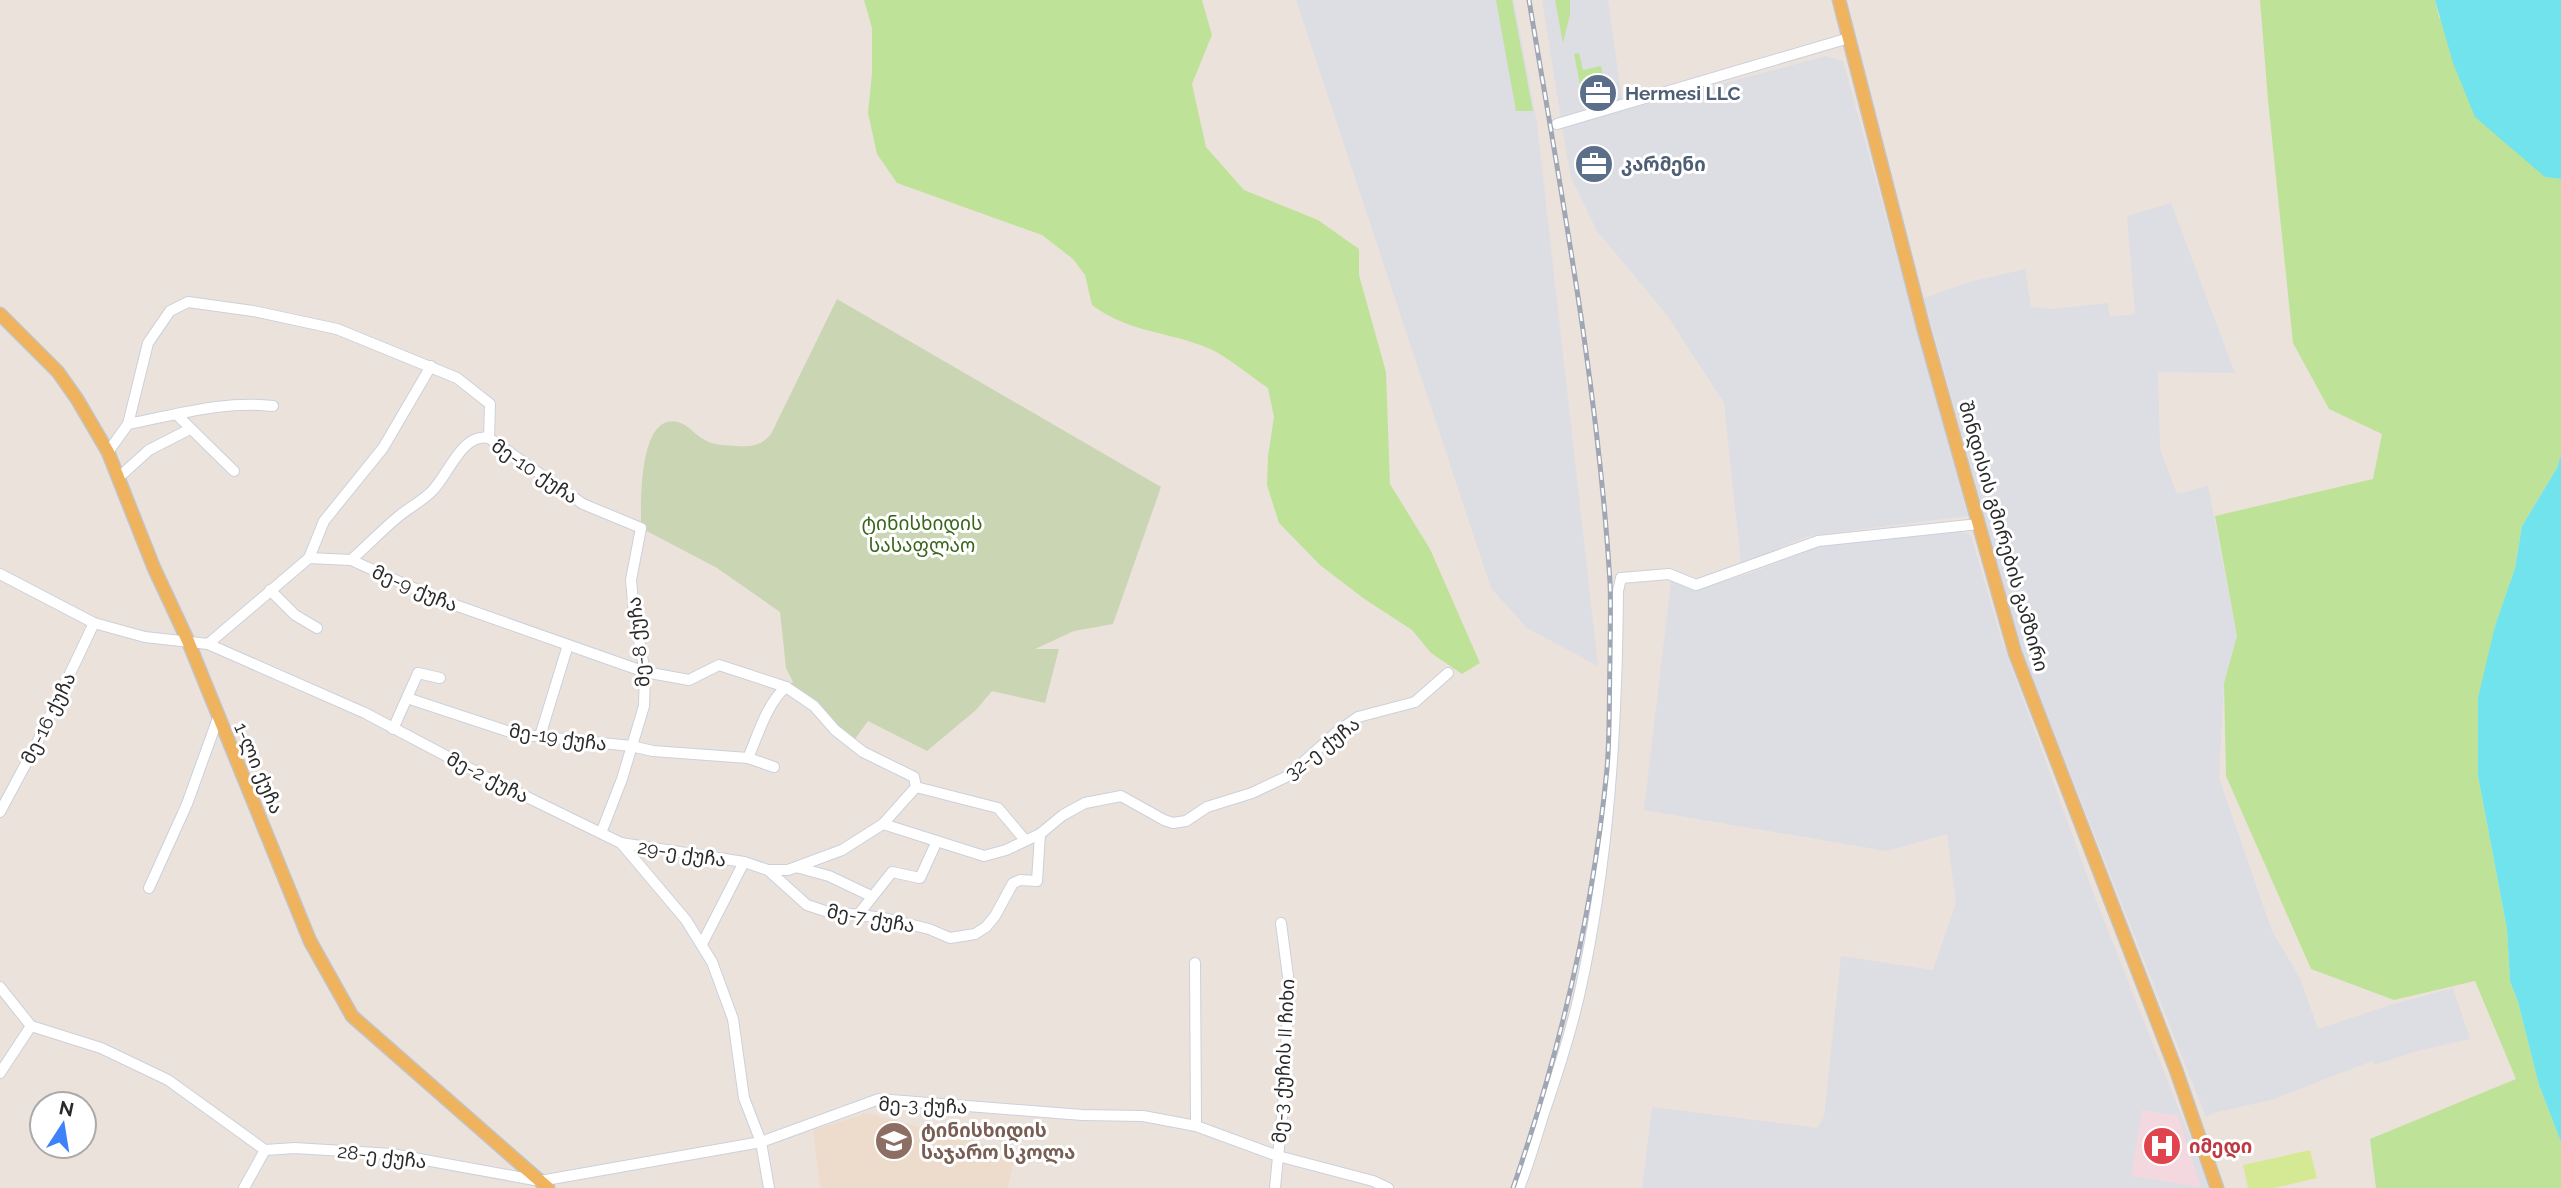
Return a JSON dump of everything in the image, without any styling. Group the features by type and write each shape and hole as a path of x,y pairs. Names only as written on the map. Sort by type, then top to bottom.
{"main road":[{"name":"შინდისის გმირების გამზირი","path":"1839,0 1924,330 2015,653 2176,1070 2217,1188"},
{"name":"1-ლი ქუჩა","path":"0,314 58,372 77,398 108,452 310,941 352,1016 544,1185"}],"street":[{"path":"1557,124 1849,38"},
{"path":"108,452 128,425 148,343 170,311 188,302 253,311 337,328 431,366 457,378 489,404 489,439"},
{"path":"208,644 309,558 324,521 383,448 431,366"},
{"path":"128,425 213,407 245,404 273,406"},
{"path":"177,415 234,471"},
{"path":"118,478 149,450 190,429"},
{"name":"მე-10 ქუჩა","path":"351,560 398,517 433,491 475,438 489,439 583,504 640,528"},
{"path":"1519,1188 1579,999 1592,930 1606,824 1618,695 1620,578 1669,574 1696,585 1818,541 1979,524"},
{"name":"მე-8 ქუჩა","path":"601,833 644,706 645,672 634,614 631,579 640,528"},
{"name":"მე-9 ქუჩა","path":"309,558 351,560 438,599 645,672 689,680 719,665 786,687 814,706 835,730 863,752 914,777 916,788"},
{"name":"მე-2 ქუჩა","path":"0,574 94,623 145,637 208,644 365,713 621,843 686,920 712,962 733,1019 744,1098 761,1142 769,1188"},
{"path":"270,590 295,615 317,628"},
{"name":"მე-16 ქუჩა","path":"0,812 37,743 94,623"},
{"path":"540,736 568,645"},
{"path":"393,729 418,673 440,678"},
{"name":"32-ე ქუჩა","path":"883,824 984,856 1006,850 1040,834 1063,815 1085,803 1121,796 1164,820 1173,823 1186,821 1207,807 1252,793 1288,776 1338,731 1358,717 1415,702 1448,673"},
{"path":"748,758 779,693 786,687"},
{"name":"მე-19 ქუჩა","path":"407,698 516,734 631,746 653,751 748,758 774,767"},
{"path":"149,888 187,804 218,718"},
{"path":"768,870 788,870 842,850 883,824 916,788 998,808 1025,841"},
{"name":"მე-7 ქუჩა","path":"768,870 807,905 825,911 884,918 929,929 950,938 975,934 995,916 1013,883 1020,880 1037,881 1040,834"},
{"path":"858,915 892,872 920,878 937,841"},
{"name":"29-ე ქუჩა","path":"621,843 744,862 768,870"},
{"path":"702,944 744,862"},
{"path":"796,867 829,876 872,896"},
{"name":"მე-3 ქუჩის II ჩიხი","path":"1275,1188 1284,1095 1289,984 1281,923"},
{"path":"1195,963 1196,1126"},
{"path":"0,987 32,1026 101,1048 167,1080 265,1150 244,1188"},
{"path":"0,1073 32,1026"},
{"name":"მე-3 ქუჩა","path":"544,1185 761,1142 879,1100 1082,1115 1143,1116 1196,1126 1278,1156 1373,1181 1388,1188"},
{"name":"28-ე ქუჩა","path":"265,1150 295,1148 392,1154 544,1185"}],"shaded area":[{"path":"1296,0 1514,0 1537,123 1598,666 1527,628 1491,588"},
{"path":"1542,0 1608,0 1622,100 1561,119"},
{"path":"1826,56 1843,61 1968,516 1808,536 1741,564 1724,403 1667,315 1597,231 1571,178 1562,127"},
{"path":"2171,203 2235,373 2158,372 2160,449 2177,494 2208,486 2237,636 2224,683 2219,778 2272,931 2300,978 2318,1029 2453,988 2470,1039 2417,1051 2374,1065 2372,1061 2271,1100 2206,1117 2021,648 1924,298 1970,282 2025,269 2031,307 2052,309 2108,303 2110,317 2135,314 2127,216"},
{"path":"1956,531 1971,535 2001,638 2096,900 2210,1188 1642,1188 1652,1107 1817,1128 1824,1117 1841,956 1933,970 1956,903 1947,834 1887,851 1644,810 1671,581 1696,590 1751,573 1817,546"},
{"name":"იმედი","path":"2142,1110 2178,1116 2201,1187 2131,1176"},
{"name":"ტინისხიდის საჯარო სკოლა","path":"867,1113 1016,1153 1008,1188 820,1188 813,1130"}],"green space":[{"path":"864,0 1202,0 1212,35 1192,84 1206,147 1244,190 1318,220 1359,249 1359,275 1386,372 1390,484 1430,549 1480,663 1462,674 1431,653 1412,630 1363,598 1320,565 1279,523 1267,485 1274,417 1268,388 1208,348 1120,321 1092,305 1085,275 1073,259 1042,235 897,183 877,154 868,113 872,73 872,28"},
{"path":"1496,0 1512,0 1533,111 1516,111"},
{"path":"1555,0 1570,0 1570,15 1563,43"},
{"path":"2260,0 2435,0 2439,17 2545,177 2561,179 2561,455 2557,468 2522,526 2515,568 2495,626 2478,776 2507,929 2510,981 2539,1085 2561,1142 2561,1188 2376,1188 2370,1139 2516,1079 2475,981 2394,1000 2311,969 2226,776 2224,683 2237,636 2215,516 2373,479 2382,434 2329,409 2293,343"},
{"path":"1579,53 1583,70 1601,66 1604,80 1580,85 1574,54"},
{"name":"ტინისხიდის სასაფლაო","path":"837,299 1161,487 1113,624 1074,631 1035,649 1059,649 1045,703 992,691 976,710 927,751 868,721 852,743 786,687 793,682 786,668 780,612 717,568 641,528 642,482 649,445 655,431 665,423 678,422 716,444 747,446 764,441 771,434"},
{"path":"2310,1150 2317,1178 2274,1188 2248,1188 2243,1165"}],"water":[{"path":"2435,0 2561,0 2561,179 2545,177 2475,117 2453,63"},
{"path":"2561,455 2561,1142 2539,1085 2510,981 2507,929 2478,776 2478,698 2495,626 2515,568 2522,526 2557,468"}],"railway":[{"path":"1513,1188 1560,1033 1593,876 1607,769 1610,660 1610,582 1597,436 1566,217 1529,0"}],"place":[{"name":"Hermesi LLC","path":"1598,93"},
{"name":"კარმენი","path":"1594,164"},
{"name":"ტინისხიდის საჯარო სკოლა","path":"894,1141"},
{"name":"იმედი","path":"2162,1146"}]}
